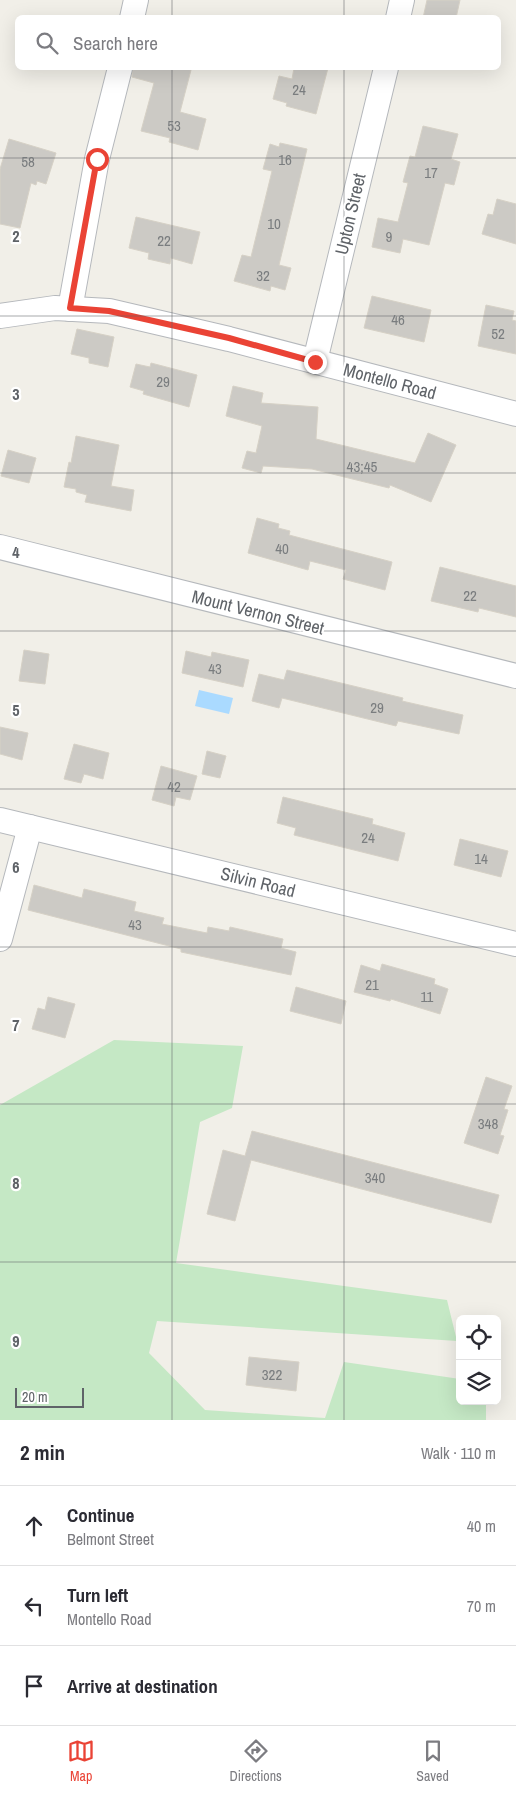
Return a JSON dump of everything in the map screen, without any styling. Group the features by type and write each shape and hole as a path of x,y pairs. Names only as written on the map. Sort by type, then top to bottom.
{"street":[{"path":"133,15 136,0"},
{"path":"399,15 402,0"},
{"path":"70,308 97,159 119,70"},
{"name":"Upton Street","path":"315,362 386,70"},
{"name":"Montello Road","path":"0,316 55,308 109,311 229,338 516,414"},
{"name":"Mount Vernon Street","path":"0,547 516,676"},
{"name":"Silvin Road","path":"0,820 516,944"},
{"path":"0,939 30,827"}],"green space":[{"path":"114,1040 243,1046 232,1108 200,1122 176,1263 447,1300 456,1341 157,1321 149,1353 205,1410 325,1418 344,1362 456,1378 456,1405 486,1405 486,1420 0,1420 0,1105"}],"water":[{"path":"199,690 233,698 229,714 195,706"}],"building":[{"path":"427,0 460,0 457,15 424,15"},
{"path":"133,70 191,70 180,112 206,119 198,150 169,142 170,138 141,131 154,83 132,77"},
{"path":"294,70 327,70 316,114 286,106 287,103 273,99 279,76 292,79"},
{"path":"423,126 458,134 451,159 460,162 454,185 445,183 429,245 403,239 400,253 372,247 378,218 398,222 408,183 403,182 410,156 415,157"},
{"path":"9,139 56,153 46,184 37,181 36,185 31,183 20,228 0,224 0,169"},
{"path":"280,143 307,149 279,265 291,268 285,290 271,286 270,291 234,281 242,255 251,257 272,171 263,169 270,144 279,147"},
{"path":"497,199 516,204 516,244 482,234 488,214 493,215"},
{"path":"136,217 200,232 192,264 171,258 170,264 148,259 149,253 129,248"},
{"path":"372,296 431,310 424,342 364,328"},
{"path":"486,305 514,311 512,320 516,321 516,354 478,346"},
{"path":"77,329 114,337 108,367 89,363 89,358 71,354"},
{"path":"151,363 197,375 189,407 143,394 144,391 130,387 136,364 150,367"},
{"path":"233,386 263,393 261,403 318,407 316,439 415,463 428,433 456,445 431,502 390,485 389,488 312,469 263,466 261,473 242,468 247,451 256,453 262,426 226,416"},
{"path":"76,436 119,445 111,486 134,490 131,511 85,502 87,495 76,492 76,489 64,487"},
{"path":"8,450 36,458 29,483 1,476"},
{"path":"257,518 279,524 278,528 290,531 289,535 392,562 385,590 343,579 346,570 310,561 308,570 248,553"},
{"path":"440,567 516,586 516,617 479,608 478,612 431,601"},
{"path":"24,650 49,654 45,684 19,681"},
{"path":"186,651 211,657 212,652 249,660 243,687 182,673"},
{"path":"287,670 403,698 402,701 463,715 459,734 398,721 396,726 282,698 279,708 252,701 259,674 284,680"},
{"path":"0,727 28,733 22,760 0,754"},
{"path":"74,744 109,753 103,779 84,774 81,783 64,779"},
{"path":"207,751 226,756 220,778 202,774"},
{"path":"161,766 197,776 190,800 176,797 174,806 152,800"},
{"path":"283,797 373,819 372,824 405,833 398,861 294,835 296,828 277,823"},
{"path":"460,839 508,851 501,877 454,865"},
{"path":"34,885 82,898 84,889 136,902 134,911 164,918 162,924 207,933 208,927 229,931 230,927 283,939 281,948 296,952 291,975 181,952 181,949 28,910"},
{"path":"382,964 435,979 434,984 448,989 440,1014 391,999 390,1001 354,992 361,965 380,971"},
{"path":"296,987 346,1001 341,1024 290,1011"},
{"path":"48,997 75,1004 65,1038 32,1029 38,1008 45,1010"},
{"path":"486,1077 512,1086 504,1109 508,1110 500,1135 504,1136 498,1154 464,1143"},
{"path":"252,1131 499,1195 491,1223 251,1160 235,1221 207,1214 223,1150 245,1156"},
{"path":"249,1357 299,1362 296,1391 246,1385"}],"route":[{"path":"97,159 70,308 109,311 229,338 315,362"}]}
